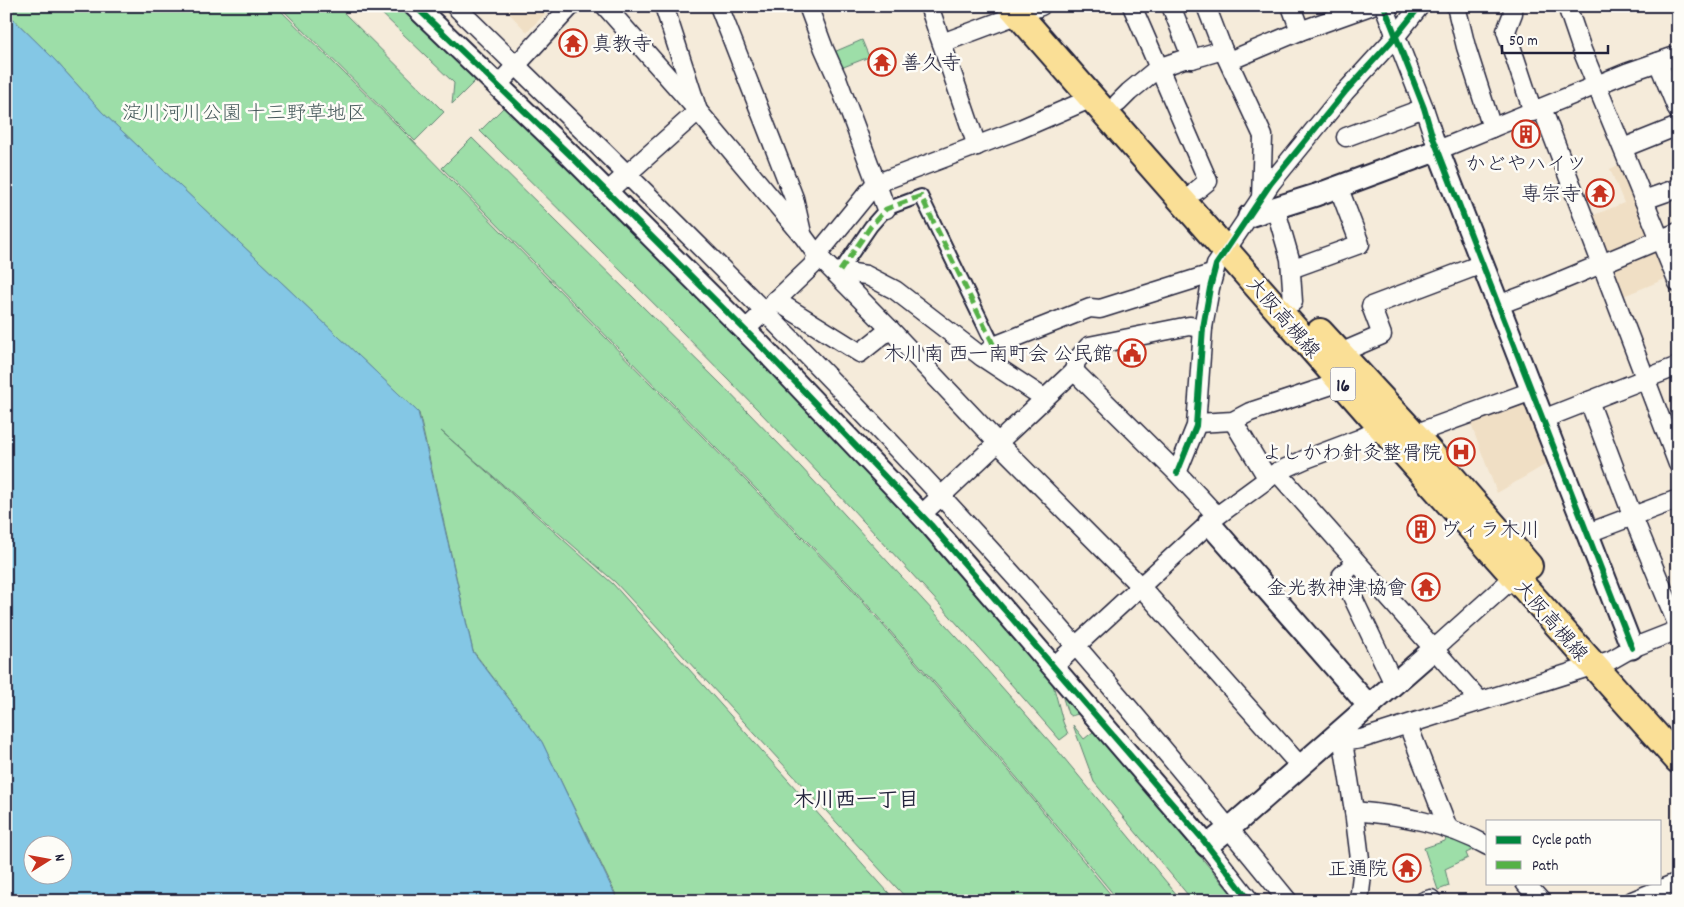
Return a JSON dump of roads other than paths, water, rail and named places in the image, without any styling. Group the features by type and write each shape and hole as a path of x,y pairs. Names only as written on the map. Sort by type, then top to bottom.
{"main road":[{"name":"大阪高槻線","path":"1027,9 1092,98 1249,222 1341,382 1514,577 1611,658 1678,760"},
{"name":"大阪高槻線","path":"1027,9 1118,103 1196,191 1249,222 1293,302 1414,434 1678,733"}],"street":[{"path":"415,6 607,192 745,330 921,515 1207,846 1250,901"},
{"path":"455,6 626,174 770,306 1075,645 1288,901"},
{"path":"497,86 571,6"},
{"path":"605,6 698,111 817,255 838,272 997,442 1140,586 1301,767"},
{"path":"664,6 698,111"},
{"path":"719,6 794,198 803,236"},
{"path":"808,6 824,49 838,78 875,184 886,209"},
{"path":"929,6 977,146"},
{"path":"1132,6 1208,181 1196,191"},
{"path":"1171,6 1192,59"},
{"path":"1206,6 1226,56 1263,136 1249,222"},
{"path":"1291,6 1300,31"},
{"path":"1118,103 1158,68 1184,59 1226,56 1370,6"},
{"path":"1384,6 1498,306 1588,533 1611,658"},
{"path":"1177,473 1197,423 1203,328 1216,265 1345,92 1396,36 1420,6"},
{"path":"1456,6 1466,47 1492,128"},
{"path":"1512,6 1513,13 1506,31 1602,264 1678,464"},
{"path":"1567,6 1582,50 1678,283"},
{"path":"942,43 1027,9"},
{"path":"1249,222 1338,186 1438,150 1626,73 1678,55"},
{"path":"1658,62 1678,111"},
{"path":"745,330 813,265 817,255 875,184 1018,130 1092,98"},
{"path":"1346,138 1424,108"},
{"path":"607,192 698,111"},
{"path":"1623,148 1678,126"},
{"path":"1291,269 1360,244 1338,186"},
{"path":"1644,200 1678,188"},
{"path":"838,272 871,226 886,209 921,196 988,352"},
{"path":"1249,222 1290,260 1293,302"},
{"path":"1498,306 1678,232"},
{"path":"1340,353 1382,335 1371,306 1482,264"},
{"path":"838,272 866,275 895,290 988,352 1044,398"},
{"path":"988,352 1090,308 1100,309 1208,275 1213,276"},
{"path":"770,306 860,354 890,329"},
{"path":"921,515 1074,371 1076,361 1089,346 1189,326 1203,328"},
{"path":"1543,419 1678,366"},
{"path":"1074,371 1177,473 1369,706"},
{"path":"1197,423 1233,421 1250,412 1341,382"},
{"path":"1053,667 1213,519 1273,475 1306,459 1382,428 1414,434 1532,392"},
{"path":"1589,401 1633,517 1678,626"},
{"path":"1233,421 1273,475 1356,562 1480,700"},
{"path":"1588,533 1678,499"},
{"path":"1356,562 1342,575 1394,684"},
{"path":"1207,846 1301,767 1339,740 1352,720 1514,577"},
{"path":"1339,740 1360,739 1408,725 1611,658 1678,630"},
{"path":"1408,725 1448,828"},
{"path":"1339,740 1354,811 1362,875 1355,900"},
{"path":"1354,811 1390,814 1431,822 1468,835 1486,845"},
{"path":"1632,901 1678,882"},
{"path":"1526,884 1541,901"},
{"path":"1424,901 1431,899 1432,901"}],"water":[{"path":"6,12 53,58 102,112 418,412 473,652 542,742 618,901 6,901"}],"place":[{"name":"真教寺","path":"573,43"},
{"name":"善久寺","path":"882,62"},
{"name":"かどやハイツ","path":"1526,134"},
{"name":"専宗寺","path":"1600,193"},
{"name":"木川南 西一南町会 公民館","path":"1132,353"},
{"name":"よしかわ針灸整骨院","path":"1461,452"},
{"name":"ヴィラ木川","path":"1421,529"},
{"name":"金光教神津協會","path":"1426,587"},
{"name":"正通院","path":"1407,868"}],"district":[{"name":"木川西一丁目","path":"856,799"}],"park label":[{"name":"淀川河川公園 十三野草地区","path":"244,112"}]}
